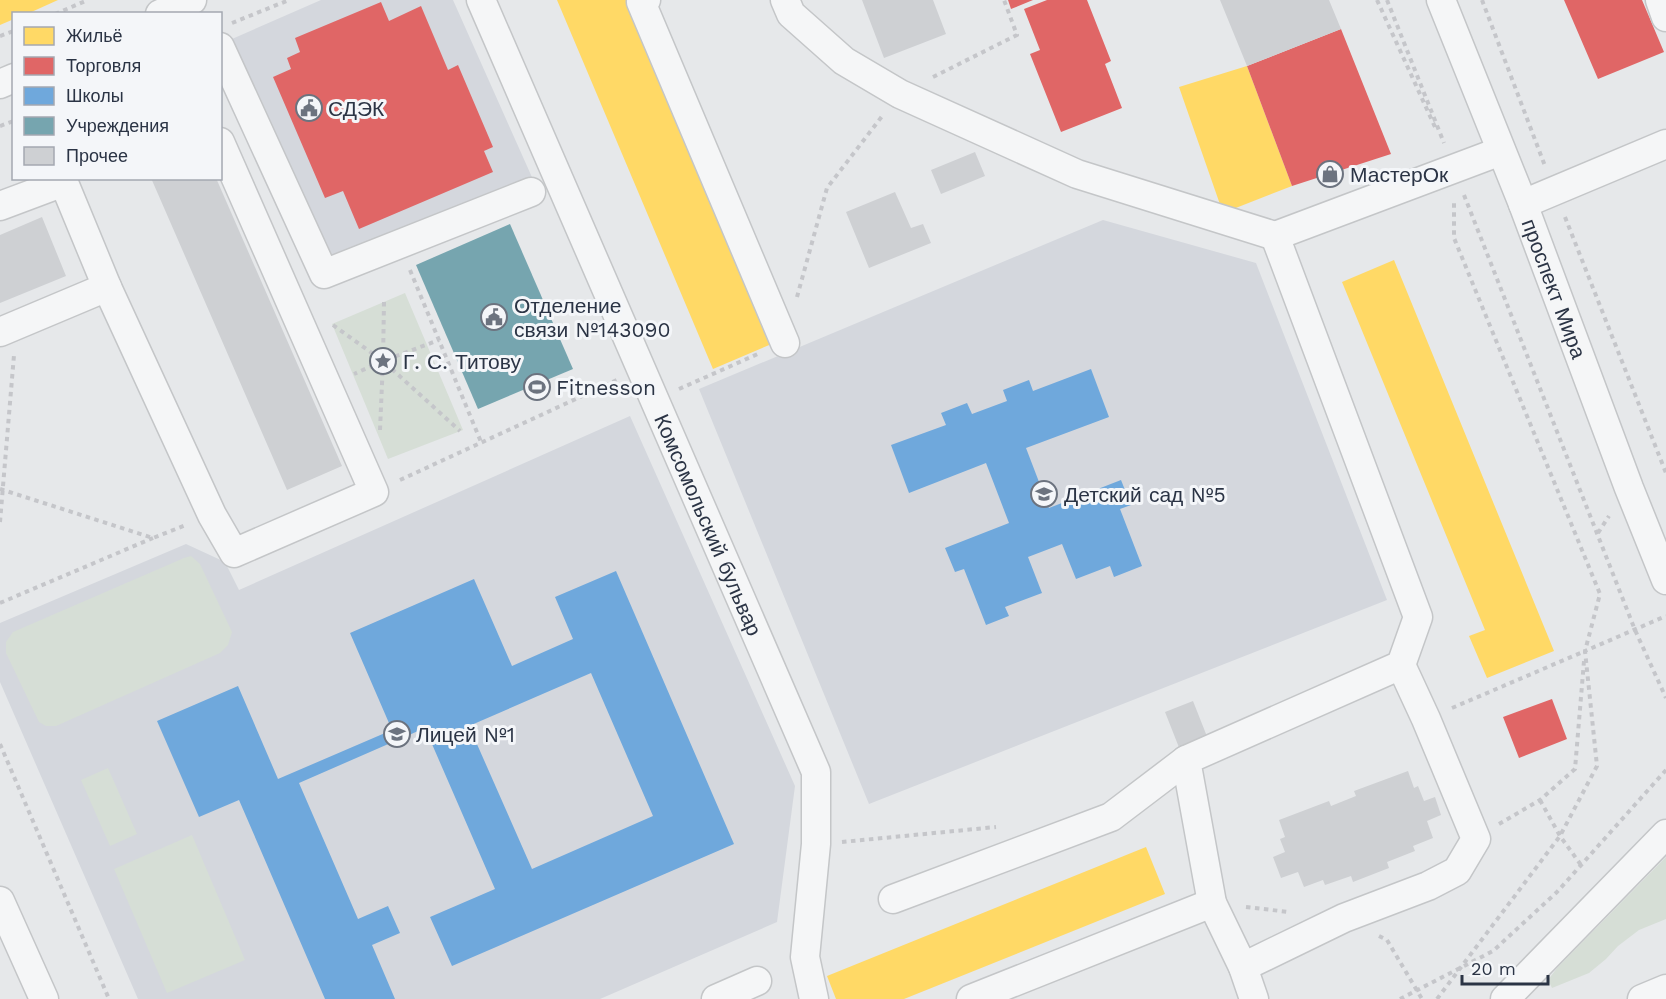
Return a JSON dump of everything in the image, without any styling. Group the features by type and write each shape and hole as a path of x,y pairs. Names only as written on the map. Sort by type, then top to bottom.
{"street":[{"path":"164,12 192,0"},
{"name":"Комсомольский бульвар","path":"481,0 816,772 816,844 805,957 814,999"},
{"path":"645,0 641,2 784,343"},
{"path":"785,0 791,14 844,61 900,94 1077,174 1275,236 1502,151"},
{"name":"проспект Мира","path":"1441,0 1523,204 1629,488 1666,580"},
{"path":"1660,0 1666,17"},
{"path":"222,35 324,274 531,192"},
{"path":"1523,204 1666,144"},
{"path":"0,206 63,180 107,287 212,515 234,553 374,492 222,147"},
{"path":"1243,967 1344,918 1428,886 1457,871 1476,839 1401,665 1418,617 1275,236"},
{"path":"8,328 107,287"},
{"path":"893,899 1111,817 1186,760 1401,665"},
{"path":"1186,760 1212,903 1243,967 1254,999"},
{"path":"1519,993 1666,834"},
{"path":"0,901 44,999"},
{"path":"971,999 1212,903"},
{"path":"716,999 757,981"},
{"path":"1642,999 1666,989"}],"path":[{"path":"60,12 88,0"},
{"path":"222,27 289,0"},
{"path":"797,298 827,188 900,94 1017,35 1005,0"},
{"path":"1377,0 1454,169 1454,238 1600,594 1585,651 1575,769 1540,800 1476,839"},
{"path":"1387,0 1635,630 1666,698"},
{"path":"1482,0 1666,473"},
{"path":"400,244 482,442"},
{"path":"379,437 384,302"},
{"path":"332,324 383,361 460,431"},
{"path":"0,522 8,328"},
{"path":"354,374 439,339"},
{"path":"654,400 784,343"},
{"path":"374,492 642,368"},
{"path":"2,490 153,538"},
{"path":"0,603 212,515"},
{"path":"1426,719 1666,616"},
{"path":"1437,999 1560,836 1598,766 1585,651"},
{"path":"0,744 109,999"},
{"path":"1400,999 1493,951 1557,892 1666,770"},
{"path":"1540,800 1560,836 1581,865"},
{"path":"816,844 1004,827"}],"shaded area":[{"path":"321,0 453,0 535,184 334,272 232,39"},
{"name":"Детский сад №5","path":"1103,220 1256,263 1387,600 869,804 699,389"},
{"path":"405,293 463,430 388,459 332,324"},
{"name":"Лицей №1","path":"630,416 795,786 777,922 600,999 138,999 0,682 0,623 186,544 225,562 239,590"},
{"path":"191,556 200,564 232,632 228,645 220,653 56,726 46,726 39,722 6,653 6,642 13,632"},
{"path":"108,768 137,834 110,846 81,780"},
{"path":"192,835 245,960 167,993 114,869"},
{"path":"1666,857 1666,919 1639,930 1589,973 1552,988 1548,980 1557,968"}],"building: Жильё":[{"path":"0,0 58,0 31,12 12,12 12,20 0,25"},
{"path":"557,0 628,0 774,343 713,369"},
{"path":"1247,66 1292,186 1223,213 1179,87"},
{"path":"1394,260 1554,651 1487,678 1469,636 1485,630 1342,282"},
{"path":"1146,847 1165,894 904,999 836,999 827,976"}],"building: Торговля":[{"path":"1008,0 1033,0 1011,9"},
{"path":"1047,0 1087,0 1111,61 1105,64 1122,108 1061,132 1030,54 1040,50 1024,9"},
{"path":"1564,0 1642,0 1664,52 1598,79"},
{"path":"381,2 389,21 421,6 448,70 458,65 493,147 484,151 493,172 359,229 343,191 325,198 273,77 291,69 287,58 300,52 295,38"},
{"path":"1341,29 1391,154 1292,186 1247,66"},
{"path":"1552,699 1567,739 1519,758 1503,717"}],"building: Школы":[{"path":"1091,369 1109,417 1026,448 1049,508 1121,480 1131,505 1120,509 1142,566 1114,577 1110,566 1076,579 1062,544 1028,557 1042,593 1005,607 1009,616 986,625 964,569 955,572 945,548 1009,523 986,463 909,493 891,445 946,425 941,413 967,403 972,414 1007,401 1003,390 1029,380 1033,391"},
{"path":"616,571 734,844 452,966 430,917 495,889 425,728 299,783 358,919 388,906 400,933 372,945 395,999 325,999 239,800 199,817 157,721 238,686 278,779 392,730 350,633 474,579 512,666 573,639 555,597","holes":["591,673 653,816 532,869 469,726"]}],"building: Учреждения":[{"name":"Отделение связи №143090","path":"510,224 573,369 478,409 416,265"}],"building: Прочее":[{"path":"862,0 933,0 946,34 884,58"},
{"path":"1220,0 1329,0 1341,29 1247,66"},
{"path":"975,152 985,176 941,194 931,170"},
{"path":"152,180 217,180 342,466 287,490"},
{"path":"895,192 911,228 923,224 931,243 869,268 846,212"},
{"path":"42,217 66,276 0,303 0,235"},
{"path":"1193,701 1208,739 1180,750 1165,712"},
{"path":"1408,771 1414,788 1418,786 1424,801 1435,797 1441,815 1427,821 1433,838 1413,846 1415,851 1387,862 1389,868 1353,882 1351,876 1325,885 1323,880 1304,887 1298,872 1281,878 1273,857 1285,852 1280,839 1285,837 1279,820 1329,801 1331,806 1356,796 1354,791"}],"place":[{"name":"СДЭК","path":"309,108"},
{"name":"МастерОк","path":"1330,174"},
{"name":"Отделение связи №143090","path":"494,317"},
{"name":"Г. С. Титову","path":"383,361"},
{"name":"Fitnesson","path":"537,387"},
{"name":"Детский сад №5","path":"1044,494"},
{"name":"Лицей №1","path":"397,734"}]}
